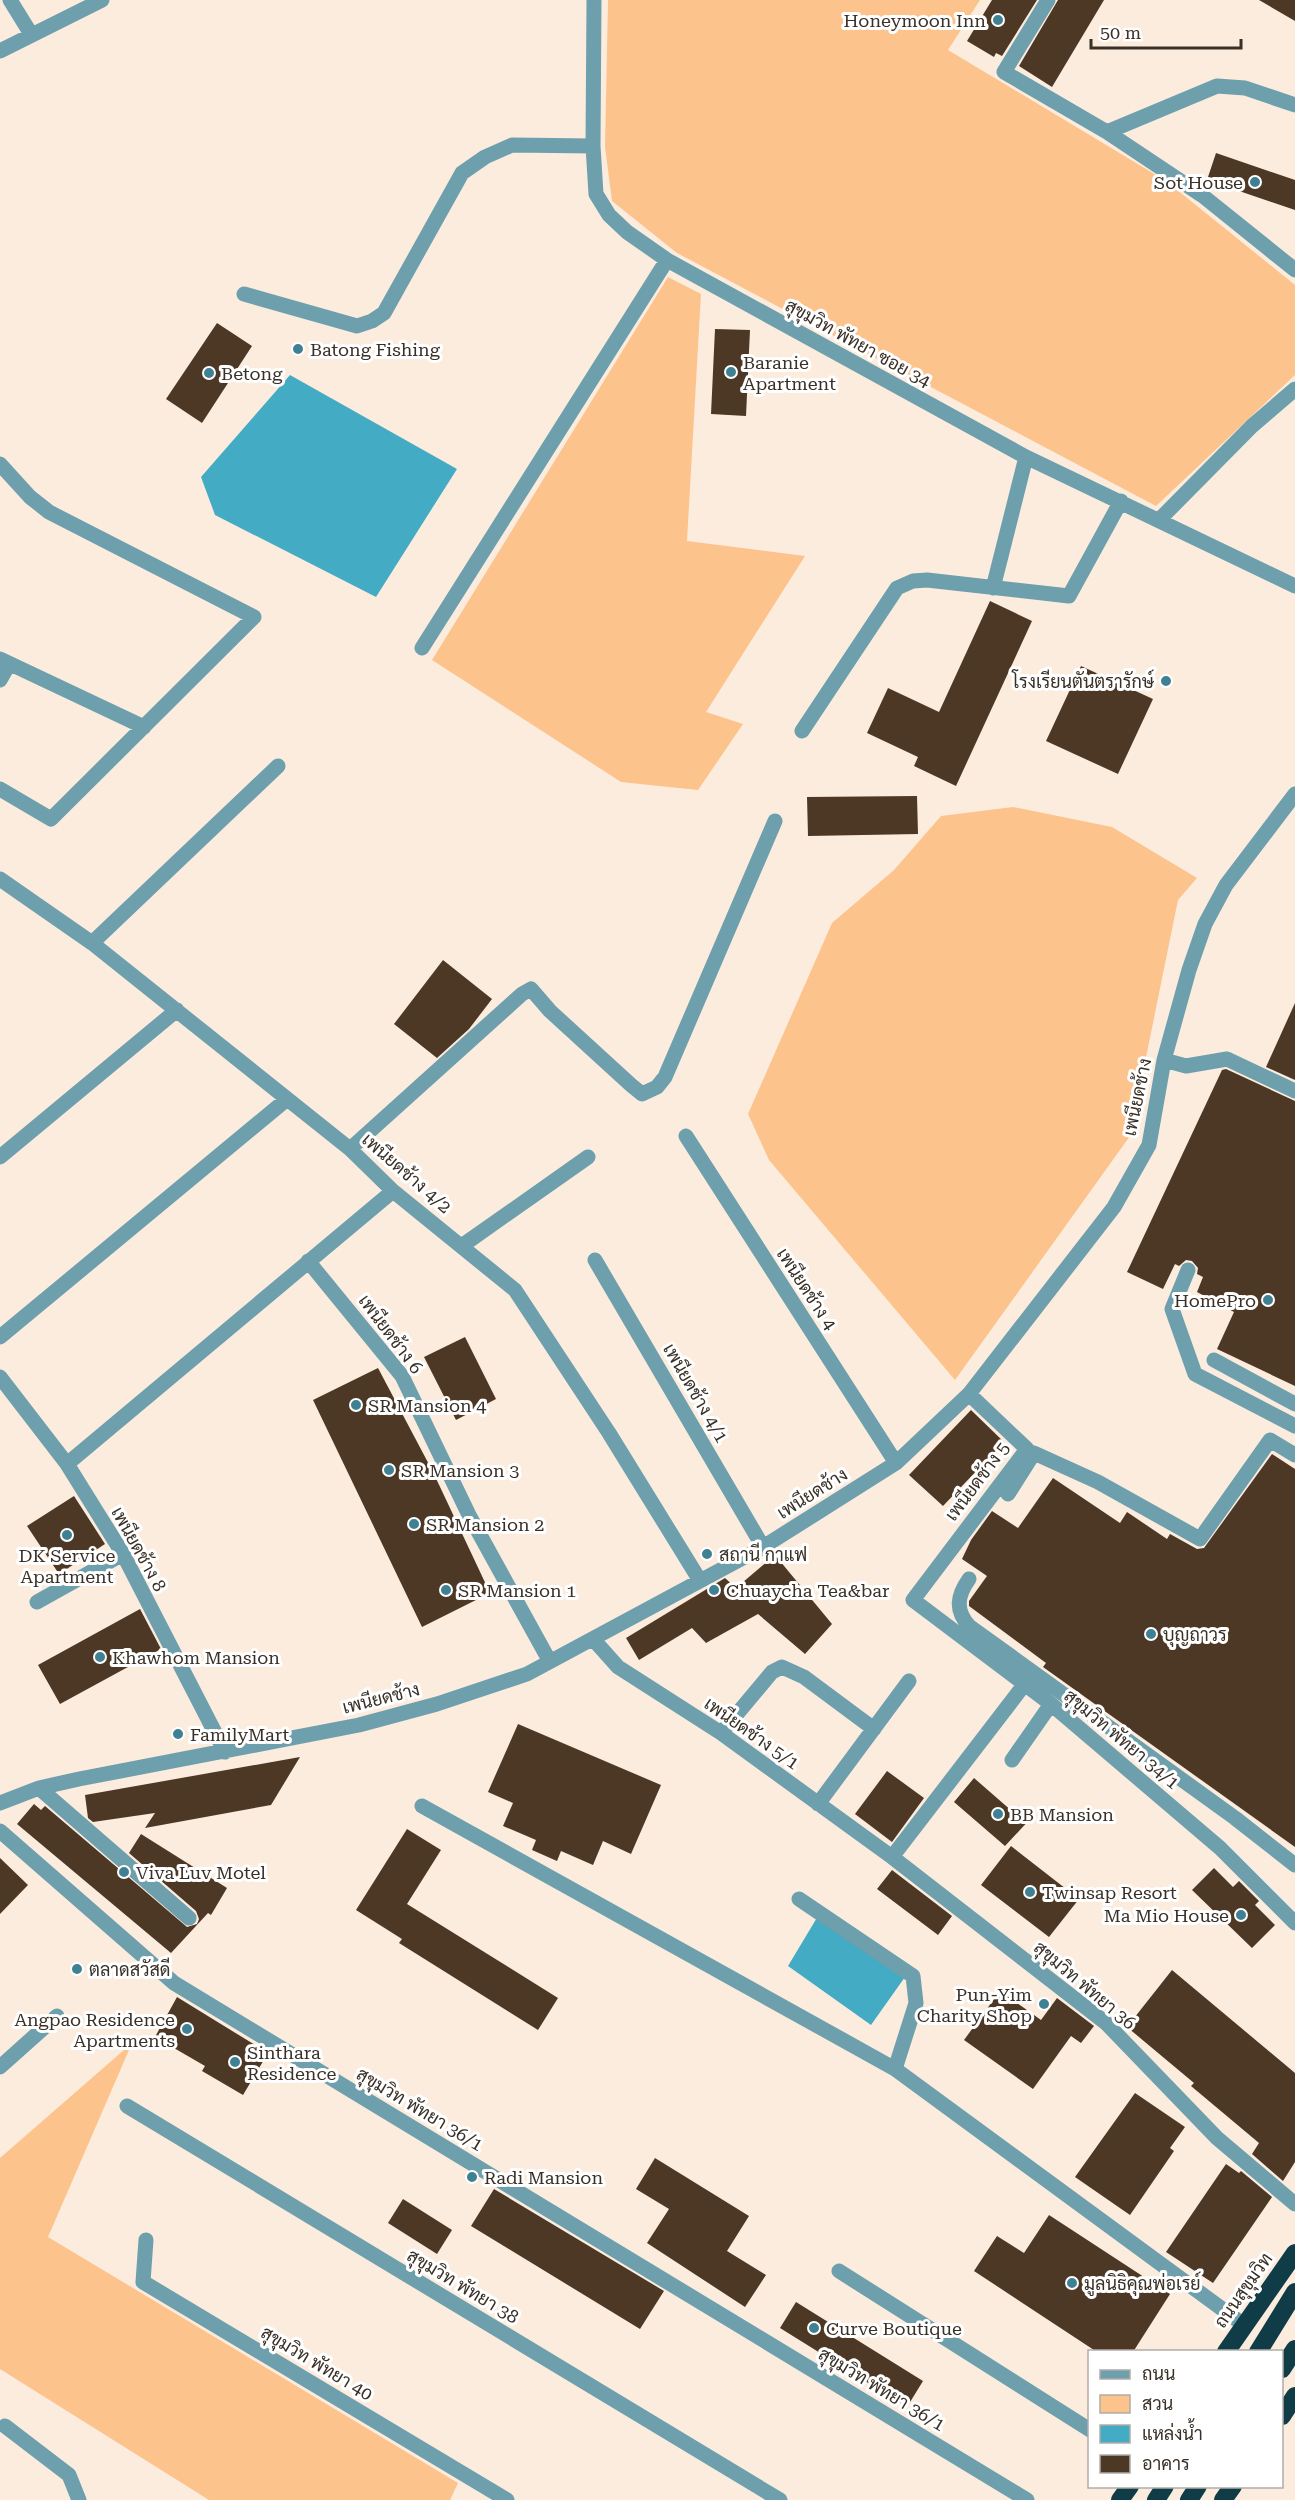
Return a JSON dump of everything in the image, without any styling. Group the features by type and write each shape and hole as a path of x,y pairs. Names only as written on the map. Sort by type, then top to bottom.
{"highway":[{"name":"ถนนสุขุมวิท","path":"1227,2350 1295,2253"},
{"path":"1259,2350 1295,2292"},
{"path":"1283,2366 1295,2349"},
{"path":"1283,2413 1295,2396"},
{"path":"1120,2500 1129,2488"},
{"path":"1223,2500 1232,2488"}],"street":[{"path":"10,0 31,34"},
{"path":"0,51 102,0"},
{"name":"สุขุมวิท พัทยา ซอย 34","path":"594,0 593,146 596,194 609,215 627,232 667,260 1026,457 1160,519 1295,586"},
{"path":"1048,0 1004,72 1107,132 1203,196 1295,270"},
{"path":"1107,132 1217,86 1245,88 1295,105"},
{"path":"244,294 357,326 372,321 384,313 462,172 485,157 512,145 593,146"},
{"path":"422,648 667,260"},
{"path":"1160,519 1252,426 1295,390"},
{"path":"993,588 1026,457"},
{"path":"0,464 30,496 49,512 254,617 51,819 0,789"},
{"path":"802,731 897,588 913,580 927,580 1069,596 1120,501"},
{"path":"0,680 4,662 144,728"},
{"path":"92,943 278,766"},
{"name":"เพนียดช้าง","path":"0,1803 39,1788 359,1725 437,1704 527,1674 549,1660 593,1640 699,1579 763,1547 896,1463 969,1395 1114,1207 1149,1145 1164,1060 1205,924 1226,885 1295,794"},
{"path":"350,1149 522,994 531,989 550,1011 630,1085 642,1094 657,1087 665,1077 775,821"},
{"name":"เพนียดช้าง 4/2","path":"0,879 92,943 177,1010 286,1100 350,1149 393,1191 463,1245 515,1290 609,1433 699,1579"},
{"path":"0,1157 177,1010"},
{"path":"1164,1060 1186,1066 1227,1059 1295,1090"},
{"path":"0,1337 286,1100"},
{"name":"เพนียดช้าง 4","path":"686,1136 896,1463"},
{"path":"463,1245 588,1156"},
{"path":"67,1464 393,1191"},
{"name":"เพนียดช้าง 4/1","path":"595,1260 763,1547"},
{"name":"เพนียดช้าง 6","path":"308,1261 402,1376 469,1515 549,1660"},
{"path":"1188,1270 1172,1309 1195,1374 1295,1425"},
{"path":"1214,1360 1295,1404"},
{"name":"เพนียดช้าง 8","path":"2,1383 67,1464 123,1554 225,1752"},
{"name":"เพนียดช้าง 5","path":"912,1600 1027,1449 969,1395"},
{"path":"1008,1494 1034,1453 1098,1482 1200,1539 1270,1440 1295,1455"},
{"path":"37,1602 123,1554"},
{"path":"969,1579 958,1601 959,1611 969,1626 1235,1818 1295,1865"},
{"name":"สุขุมวิท พัทยา 34/1","path":"912,1600 1051,1704 1220,1848 1295,1923"},
{"name":"เพนียดช้าง 5/1","path":"593,1640 618,1667 721,1733 892,1857"},
{"path":"721,1733 772,1672 782,1668 804,1677 874,1729"},
{"path":"818,1804 909,1681"},
{"path":"892,1857 1024,1684"},
{"path":"1012,1760 1051,1704"},
{"path":"39,1788 189,1918"},
{"path":"422,1806 895,2069 1244,2325"},
{"name":"สุขุมวิท พัทยา 36/1","path":"0,1831 174,1983 1027,2500"},
{"name":"สุขุมวิท พัทยา 36","path":"892,1857 1106,2023 1217,2138 1295,2205"},
{"path":"799,1899 913,1976 915,2002 895,2069"},
{"path":"0,2067 57,2016"},
{"name":"สุขุมวิท พัทยา 38","path":"127,2106 780,2500"},
{"name":"สุขุมวิท พัทยา 40","path":"146,2240 143,2282 507,2500"},
{"path":"839,2271 1088,2429"},
{"path":"5,2427 69,2475 79,2500"}],"green space":[{"path":"608,0 980,0 948,50 1166,181 1295,285 1295,375 1156,506 677,253 612,201 605,147"},
{"path":"668,277 701,294 687,541 805,556 706,712 743,724 698,790 621,782 432,660"},
{"path":"1013,807 1112,827 1197,878 1178,900 1130,1136 955,1380 769,1160 748,1114 832,923 894,870 941,816"},
{"path":"132,2043 48,2237 458,2483 450,2500 209,2500 0,2369 0,2158"}],"water":[{"path":"290,375 457,469 376,597 215,515 201,477"},
{"path":"818,1916 905,1977 871,2025 788,1966"}],"building":[{"name":"Honeymoon Inn","path":"992,0 1037,0 1002,56 996,53 994,57 967,41"},
{"path":"1058,0 1104,0 1052,87 1019,66"},
{"path":"1259,0 1295,0 1295,21"},
{"name":"Sot House","path":"1216,153 1295,180 1295,210 1207,180"},
{"name":"Betong","path":"217,323 252,346 202,423 166,399"},
{"name":"Baranie Apartment","path":"715,329 750,330 746,416 711,414"},
{"path":"990,601 1032,621 956,786 914,766 918,757 867,733 888,688 939,712"},
{"path":"1081,666 1153,699 1118,774 1046,741"},
{"path":"917,796 918,834 808,836 807,797"},
{"path":"443,960 492,999 469,1029 437,1058 394,1024"},
{"path":"1295,1003 1295,1080 1266,1067"},
{"path":"1226,1069 1295,1101 1295,1386 1217,1349 1234,1312 1197,1292 1203,1277 1197,1274 1198,1268 1192,1261 1186,1260 1179,1266 1175,1264 1163,1289 1127,1272 1222,1070"},
{"path":"465,1337 496,1399 456,1420 424,1357"},
{"path":"378,1368 433,1472 490,1593 422,1627 313,1400"},
{"path":"971,1410 1004,1442 943,1506 909,1475"},
{"name":"บุญถาวร","path":"1272,1454 1295,1469 1295,1847 1043,1667 1046,1663 969,1606 969,1601 987,1576 962,1559 971,1540 992,1511 1018,1528 1053,1478 1120,1523 1127,1512 1167,1539 1170,1534 1197,1549 1204,1548"},
{"name":"DK Service Apartment","path":"74,1496 105,1544 59,1574 27,1526"},
{"path":"775,1555 832,1624 805,1654 758,1614 706,1643 692,1628 639,1660 626,1638 725,1578 736,1588"},
{"name":"Khawhom Mansion","path":"140,1609 161,1649 60,1704 38,1665"},
{"path":"518,1724 661,1785 631,1854 603,1841 593,1865 561,1851 557,1861 532,1850 536,1840 503,1826 513,1803 488,1792"},
{"path":"300,1757 271,1805 145,1828 155,1813 93,1822 88,1818 85,1795"},
{"path":"887,1771 924,1798 892,1842 855,1814"},
{"name":"BB Mansion","path":"974,1778 1013,1812 1018,1806 1032,1817 1005,1846 954,1802"},
{"path":"34,1804 41,1810 45,1806 187,1927 197,1924 199,1919 196,1911 129,1853 141,1834 227,1888 211,1915 208,1913 171,1953 17,1824"},
{"path":"407,1829 441,1850 407,1904 558,1998 538,2030 399,1943 402,1939 356,1910"},
{"name":"Twinsap Resort","path":"1011,1846 1079,1899 1049,1937 981,1885"},
{"path":"0,1858 28,1885 0,1914"},
{"name":"Ma Mio House","path":"1214,1868 1233,1887 1239,1881 1259,1901 1255,1905 1275,1925 1252,1948 1192,1890"},
{"path":"892,1870 952,1916 938,1935 877,1889"},
{"path":"1172,1970 1295,2073 1295,2162 1283,2181 1252,2154 1259,2143 1191,2086 1194,2083 1127,2027"},
{"path":"1000,1991 1041,2020 1057,1998 1094,2026 1081,2043 1071,2036 1033,2089 964,2040"},
{"path":"177,1997 268,2053 243,2095 202,2071 205,2066 155,2037"},
{"path":"1135,2093 1185,2127 1170,2148 1174,2151 1130,2215 1075,2177"},
{"path":"655,2158 749,2216 727,2251 766,2275 745,2307 647,2243 669,2209 636,2189"},
{"path":"1226,2164 1239,2173 1241,2171 1272,2197 1213,2283 1166,2252"},
{"path":"494,2189 664,2291 640,2329 471,2226"},
{"path":"403,2199 452,2230 437,2254 388,2223"},
{"name":"มูลนิธิคุณพ่อเรย์","path":"1049,2215 1170,2294 1134,2350 1094,2350 974,2271 997,2236 1024,2253"},
{"path":"796,2302 923,2381 907,2407 780,2328"}],"place":[{"name":"Honeymoon Inn","path":"998,20"},
{"name":"Sot House","path":"1255,182"},
{"name":"Batong Fishing","path":"298,349"},
{"name":"Baranie Apartment","path":"731,372"},
{"name":"Betong","path":"209,373"},
{"name":"โรงเรียนตันตรารักษ์","path":"1166,681"},
{"name":"HomePro","path":"1268,1300"},
{"name":"SR Mansion 4","path":"356,1405"},
{"name":"SR Mansion 3","path":"389,1470"},
{"name":"SR Mansion 2","path":"414,1524"},
{"name":"DK Service Apartment","path":"67,1535"},
{"name":"สถานี กาแฟ","path":"707,1554"},
{"name":"SR Mansion 1","path":"446,1590"},
{"name":"Chuaycha Tea&bar","path":"714,1590"},
{"name":"บุญถาวร","path":"1151,1634"},
{"name":"Khawhom Mansion","path":"100,1657"},
{"name":"FamilyMart","path":"178,1734"},
{"name":"BB Mansion","path":"998,1814"},
{"name":"Viva Luv Motel","path":"124,1872"},
{"name":"Twinsap Resort","path":"1030,1892"},
{"name":"Ma Mio House","path":"1241,1915"},
{"name":"ตลาดสวัสดี","path":"77,1969"},
{"name":"Pun-Yim Charity Shop","path":"1044,2004"},
{"name":"Angpao Residence Apartments","path":"187,2029"},
{"name":"Sinthara Residence","path":"235,2062"},
{"name":"Radi Mansion","path":"472,2177"},
{"name":"มูลนิธิคุณพ่อเรย์","path":"1072,2283"},
{"name":"Curve Boutique","path":"814,2328"}]}
